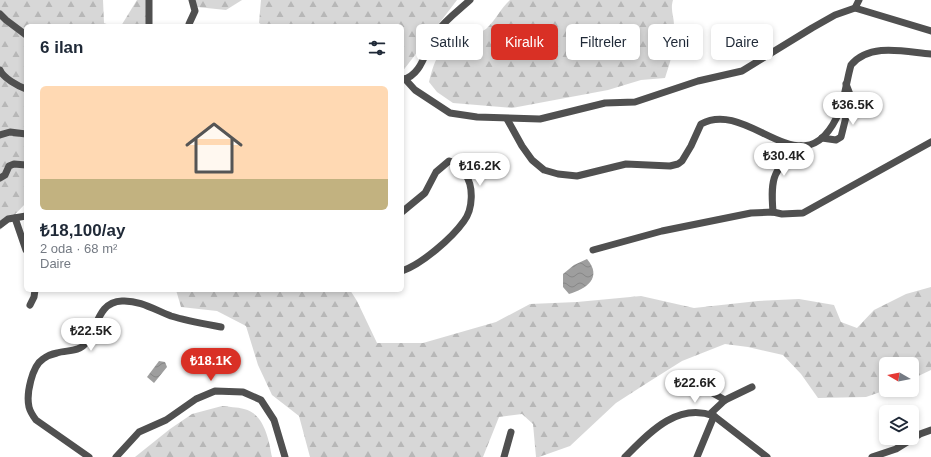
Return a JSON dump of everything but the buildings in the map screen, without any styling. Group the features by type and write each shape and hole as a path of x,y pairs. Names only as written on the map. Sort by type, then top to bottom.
{"street":[{"path":"149,0 149,24"},
{"path":"189,24 195,11 192,0"},
{"path":"470,0 448,19 436,33 417,71 404,80 415,90 450,113 507,119 540,119 605,103 635,102 698,81 742,71 835,15 855,8 931,31"},
{"path":"855,8 859,0"},
{"path":"0,14 24,34"},
{"path":"822,138 840,110 851,65 854,61 875,51 931,54"},
{"path":"0,70 1,73 9,79 24,88"},
{"path":"507,119 532,160 544,170 558,174 583,175 626,164 670,166 678,164 682,161 691,146 701,124 714,118 732,120 790,146 801,146 822,138 836,140 840,137 851,97 846,84"},
{"path":"0,135 10,132 24,134"},
{"path":"593,250 662,231 751,213 803,213 931,142"},
{"path":"773,212 771,193 774,175 782,164 801,146"},
{"path":"404,210 425,193 436,172 449,161 453,162 466,176 472,193 465,220 436,250 410,268 404,270"},
{"path":"0,178 5,175 9,166 14,164 24,165"},
{"path":"0,226 8,219 24,216"},
{"path":"15,218 24,244"},
{"path":"30,305 35,292"},
{"path":"89,457 36,420 31,411 28,395 30,383 37,365 42,359 58,353 76,350 85,345 102,311 112,304 121,301 136,302 172,316 221,327"},
{"path":"702,387 725,400"},
{"path":"698,457 712,415 725,400 752,387"},
{"path":"116,457 139,432 166,420 196,399 215,391 243,392 261,400 274,420 285,457"},
{"path":"625,457 660,424 685,414 704,412 712,415 767,457"},
{"path":"872,457 896,449 920,434 931,430"},
{"path":"504,457 511,432"}],"green space":[{"path":"0,0 103,0 104,23 107,24 24,24 24,205 0,230"},
{"path":"137,0 146,0 147,24 122,24"},
{"path":"194,0 242,0 226,10 197,7"},
{"path":"261,0 457,0 439,24 416,24 416,54 404,69 404,24 259,23"},
{"path":"510,0 673,0 672,7 674,24 648,24 648,60 670,60 665,78 641,80 608,90 512,108 453,103 437,92 429,82 436,60 483,60 483,30 486,29"},
{"path":"931,287 931,370 919,376 919,357 879,357 879,392 866,397 818,398 801,374 783,355 748,347 725,344 682,361 616,403 570,446 539,457 536,457 533,424 522,414 499,417 483,457 310,457 299,416 272,395 258,365 246,326 217,311 181,307 177,292 351,292 377,343 423,343 496,322 530,304 577,302 641,296 694,308 758,301 799,299 834,305 841,322 857,328 874,310 906,294"},
{"path":"222,406 244,409 251,412 261,421 267,435 272,457 135,457 170,429 192,414"}],"water":[{"path":"587,259 592,266 593,277 586,286 569,294 563,287 563,274 574,265"},
{"path":"159,361 165,362 167,367 154,383 147,377"}]}
